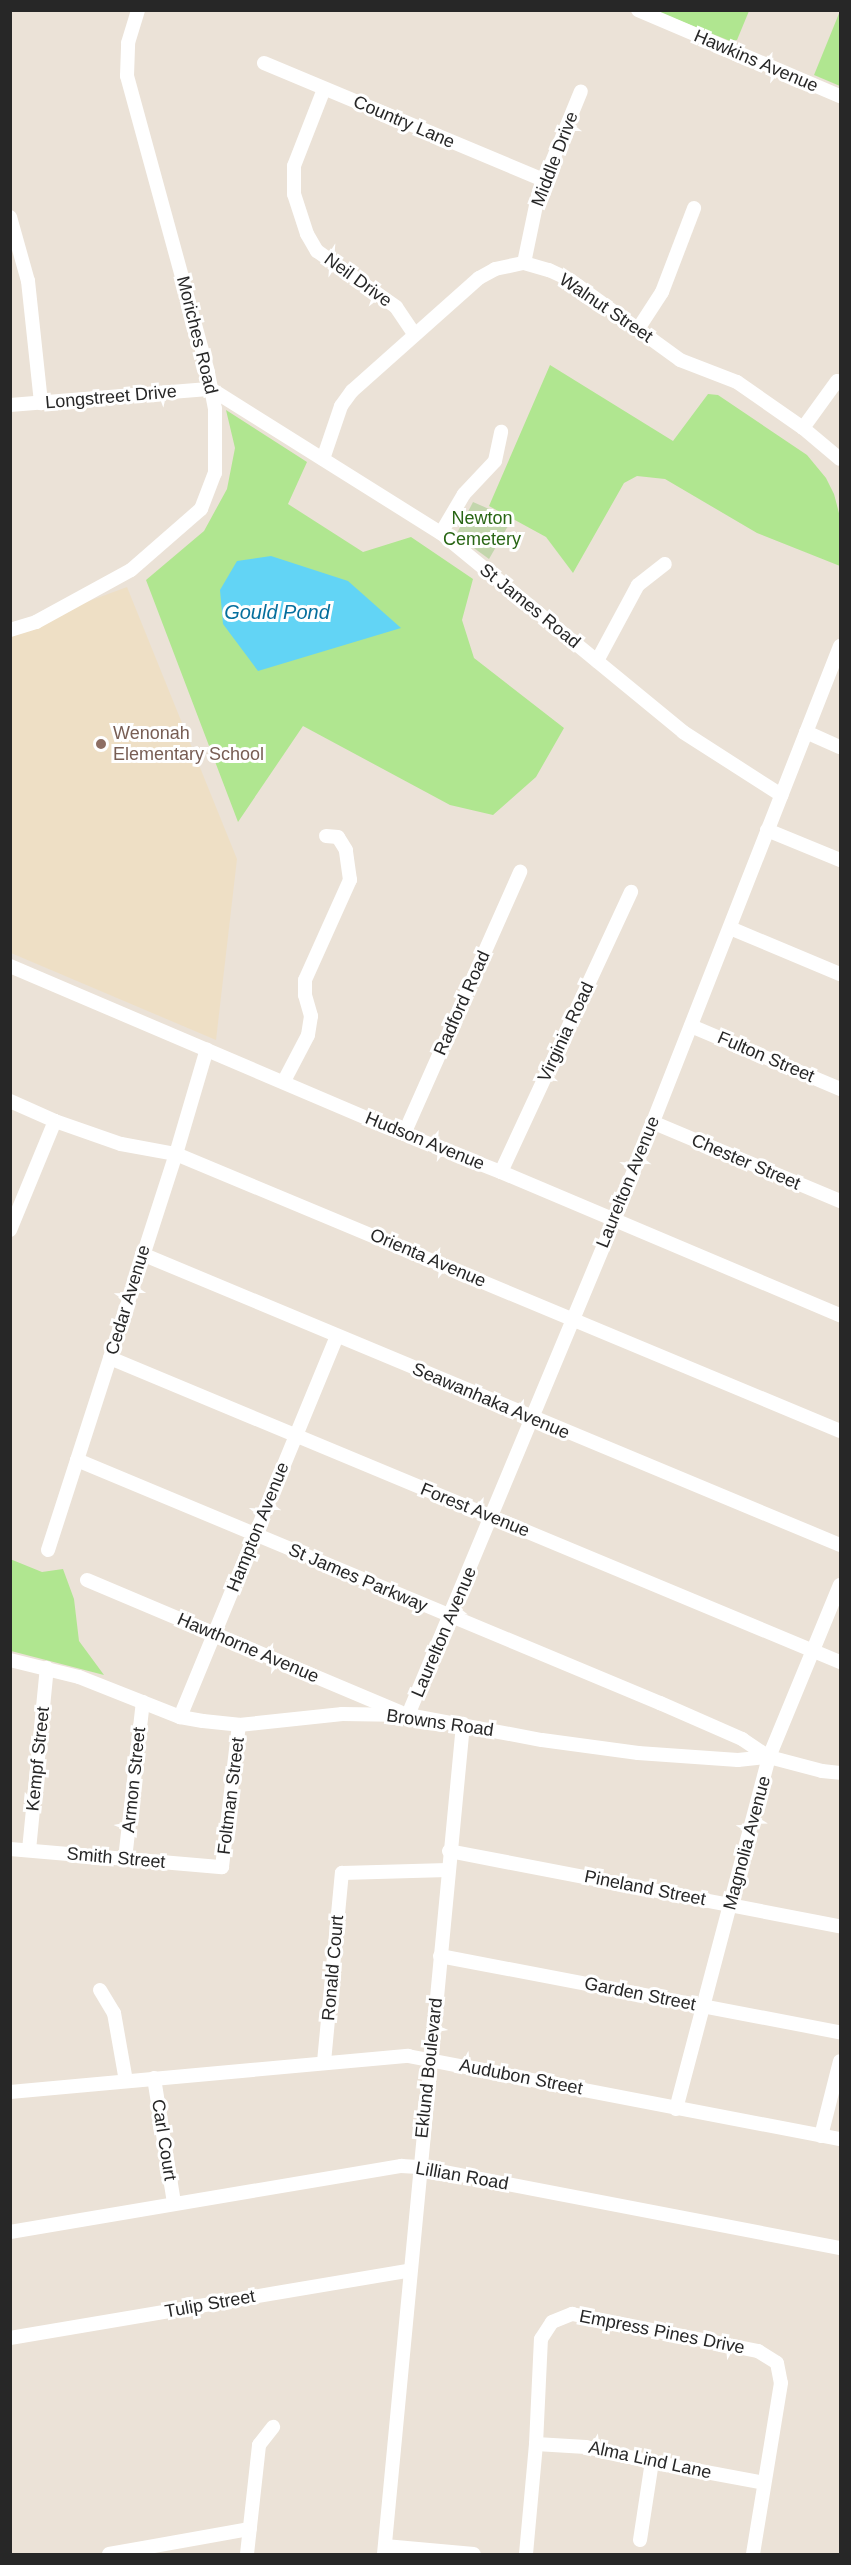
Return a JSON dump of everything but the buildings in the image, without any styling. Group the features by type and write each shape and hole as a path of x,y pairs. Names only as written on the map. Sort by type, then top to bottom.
{"street":[{"name":"Moriches Road","path":"10,630 36,622 130,570 201,509 216,473 215,409 211,388 186,285 127,76 128,44 138,10"},
{"name":"Hawkins Avenue","path":"638,10 840,96"},
{"name":"Country Lane","path":"264,63 544,180"},
{"name":"Neil Drive","path":"324,88 294,166 294,194 307,234 317,251 396,307 414,334"},
{"name":"Middle Drive","path":"524,263 538,196 582,91"},
{"path":"638,329 662,292 694,208"},
{"path":"10,217 28,281 41,403"},
{"name":"Walnut Street","path":"323,459 341,406 352,391 479,278 495,269 524,263 549,270 570,280 680,360 737,382 803,428 840,459"},
{"path":"803,428 837,381"},
{"name":"Longstreet Drive","path":"10,405 211,388"},
{"name":"St James Road","path":"211,388 441,533 683,732 781,795"},
{"path":"441,533 464,494 495,461 501,432"},
{"path":"597,661 638,585 665,564"},
{"name":"Laurelton Avenue","path":"408,1715 614,1221 840,646"},
{"path":"806,732 840,747"},
{"path":"767,830 840,860"},
{"path":"284,1082 308,1035 310,1016 305,996 305,980 350,880 346,850 338,837 326,836"},
{"name":"Radford Road","path":"404,1134 520,872"},
{"name":"Virginia Road","path":"501,1172 631,892"},
{"path":"730,928 840,974"},
{"name":"Hudson Avenue","path":"10,966 404,1134 501,1172 840,1315"},
{"name":"Fulton Street","path":"691,1026 840,1089"},
{"name":"Cedar Avenue","path":"48,1550 176,1154 207,1049"},
{"name":"Orienta Avenue","path":"10,1101 121,1144 176,1154 840,1431"},
{"path":"10,1230 55,1120"},
{"name":"Chester Street","path":"652,1122 840,1202"},
{"name":"Seawanhaka Avenue","path":"142,1254 840,1545"},
{"name":"Hampton Avenue","path":"180,1717 337,1337"},
{"name":"Forest Avenue","path":"110,1358 840,1662"},
{"name":"St James Parkway","path":"77,1460 742,1739 769,1757"},
{"name":"Hawthorne Avenue","path":"87,1580 408,1715"},
{"name":"Magnolia Avenue","path":"676,2109 769,1757 840,1585"},
{"name":"Browns Road","path":"10,1660 47,1668 180,1717 239,1725 342,1714 408,1715 542,1740 638,1753 738,1760 769,1757 822,1771 840,1773"},
{"name":"Kempf Street","path":"29,1850 47,1668"},
{"name":"Armon Street","path":"125,1859 143,1702"},
{"name":"Eklund Boulevard","path":"385,2550 419,2166 463,1724"},
{"name":"Foltman Street","path":"222,1867 239,1725"},
{"name":"Smith Street","path":"10,1849 222,1867"},
{"name":"Pineland Street","path":"449,1851 840,1926"},
{"name":"Ronald Court","path":"324,2062 342,1873 448,1870"},
{"name":"Garden Street","path":"440,1956 840,2032"},
{"path":"100,1990 114,2013 126,2081"},
{"name":"Audubon Street","path":"10,2092 408,2056 840,2139"},
{"path":"821,2136 840,2061"},
{"name":"Carl Court","path":"154,2078 174,2203"},
{"name":"Lillian Road","path":"10,2232 402,2166 419,2166 840,2248"},
{"name":"Tulip Street","path":"10,2338 410,2270"},
{"name":"Empress Pines Drive","path":"525,2554 536,2444 541,2339 552,2322 572,2314 758,2351 777,2363 780,2384 753,2554"},
{"path":"247,2554 259,2445 273,2427"},
{"name":"Alma Lind Lane","path":"536,2444 586,2447 764,2483"},
{"path":"640,2540 652,2462"},
{"path":"109,2554 249,2529"},
{"path":"385,2550 474,2554"}],"shaded area":[{"name":"Wenonah Elementary School","path":"127,587 237,859 216,1040 11,953 11,630"}],"green space":[{"path":"656,11 749,11 737,40 730,41"},
{"path":"840,11 840,86 814,75"},
{"path":"550,365 673,441 708,394 718,395 807,455 826,478 834,494 840,517 840,566 757,533 665,479 637,476 624,483 573,573 546,537 489,506"},
{"path":"226,410 307,462 288,504 363,552 411,537 473,579 462,620 474,658 564,728 536,777 493,815 450,805 303,726 238,822 146,580 204,531 227,489 235,448"},
{"name":"Newton Cemetery","path":"473,502 512,519 489,559 456,535"},
{"path":"10,1559 42,1572 63,1569 74,1599 79,1641 104,1675 11,1651"}],"water":[{"name":"Gould Pond","path":"271,556 348,581 401,628 258,671 223,624 220,590 237,561"}],"place":[{"name":"Wenonah Elementary School","path":"101,744"}]}
